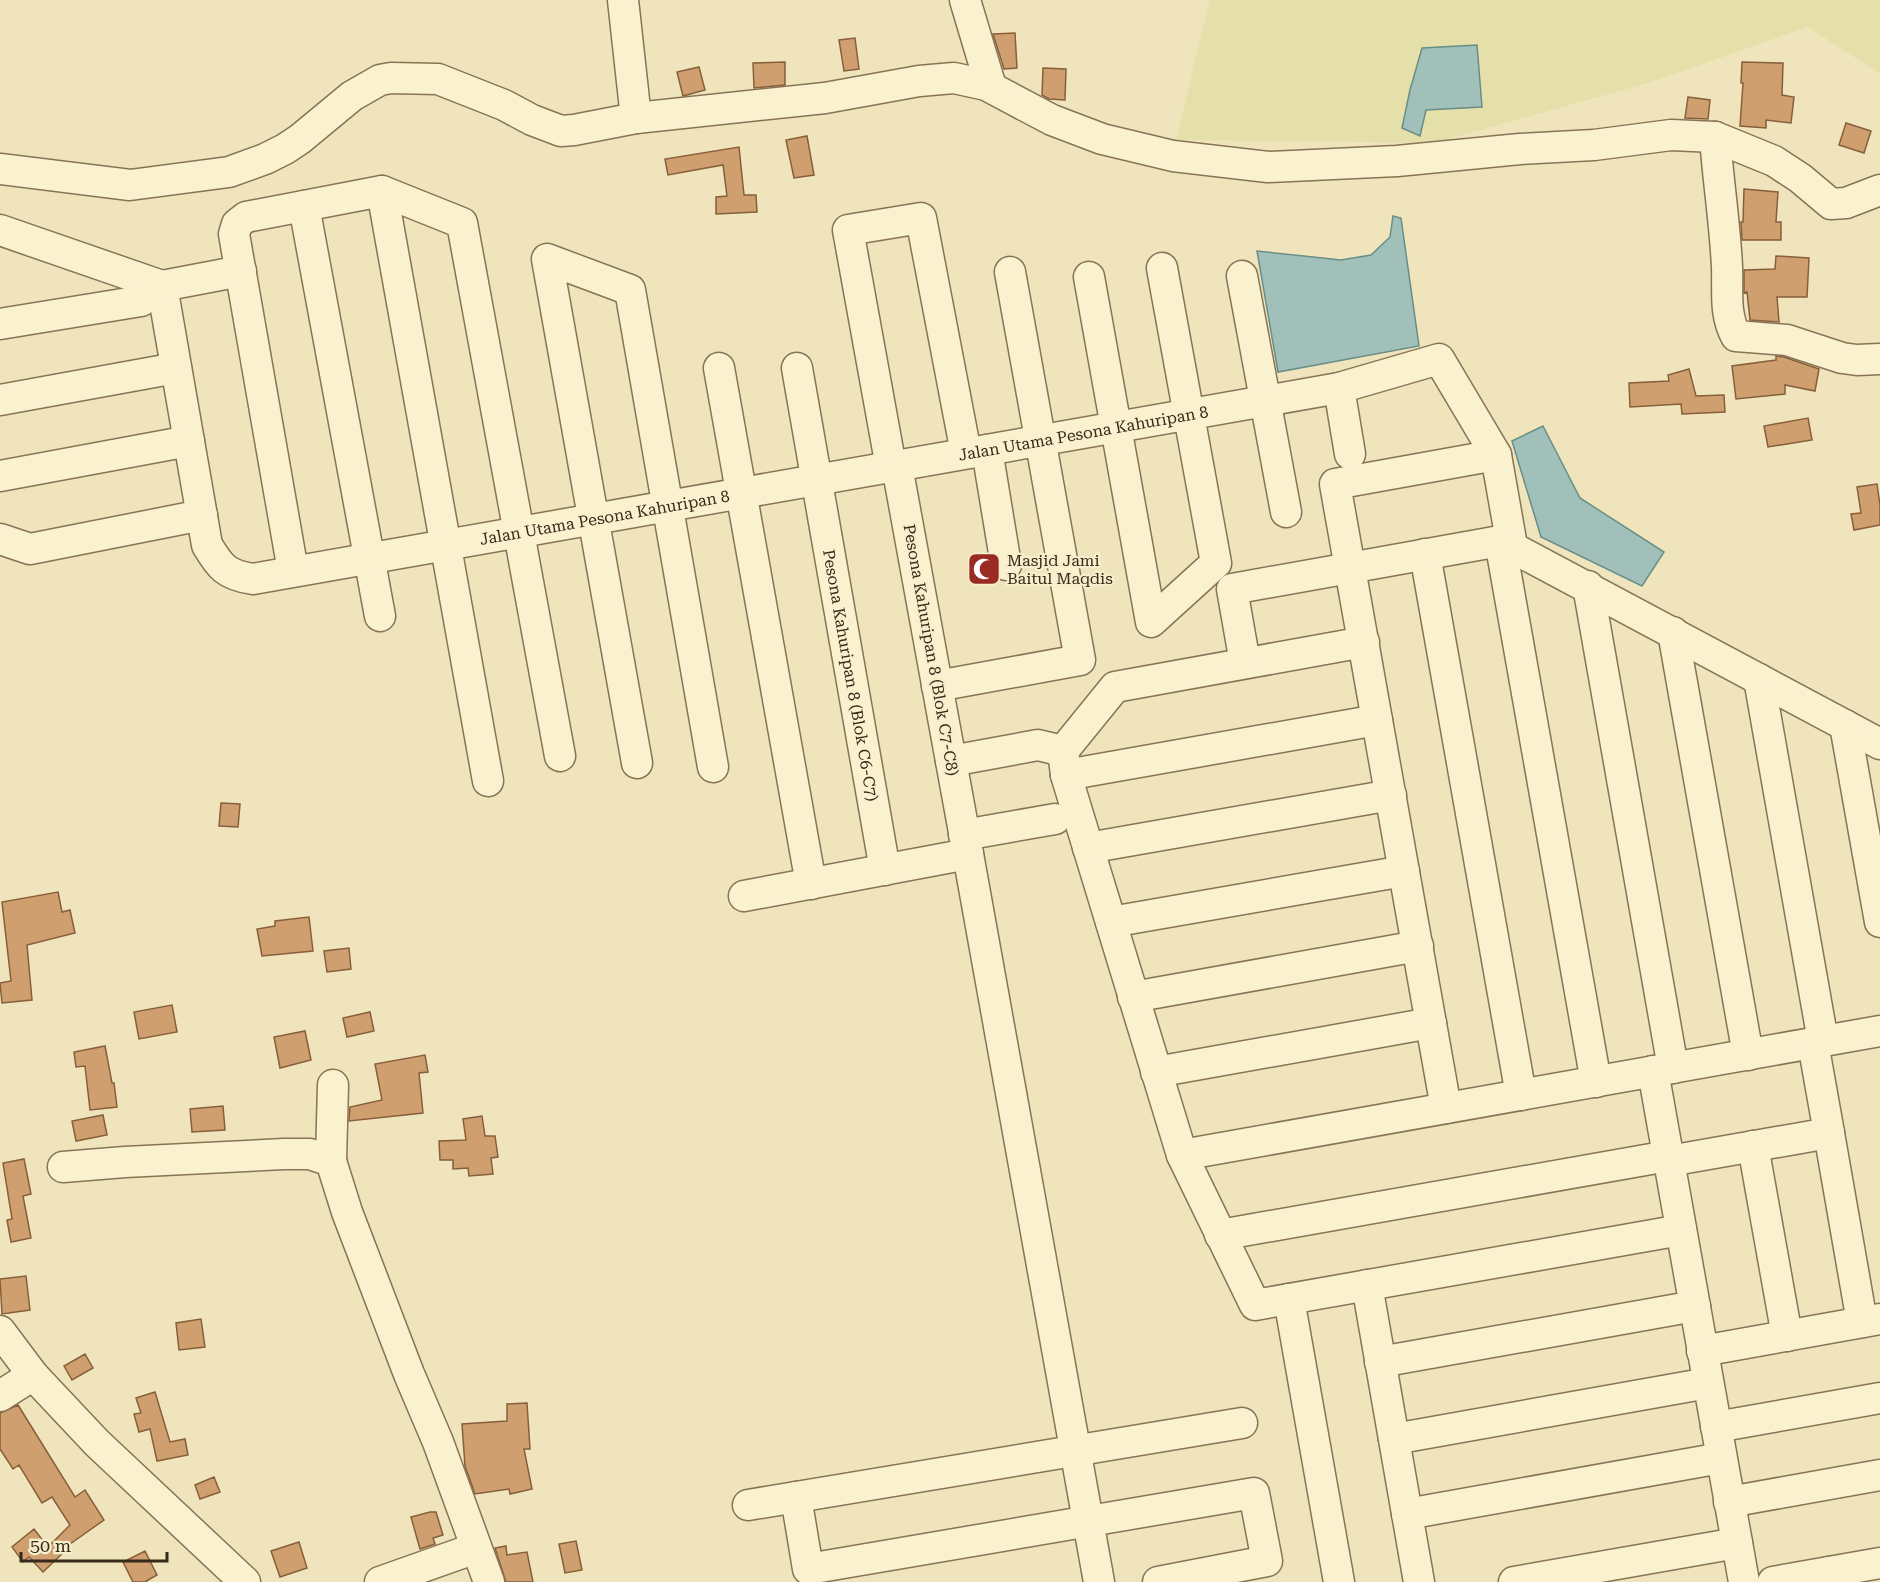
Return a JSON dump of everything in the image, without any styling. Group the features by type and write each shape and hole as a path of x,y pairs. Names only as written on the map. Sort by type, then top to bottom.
{"street":[{"path":"623,0 636,118"},
{"path":"965,0 991,87"},
{"path":"0,169 130,185 229,172 266,159 285,149 352,96 380,80 392,78 438,79 504,105 532,120 561,130 574,130 636,118 846,96 919,81 954,78 991,87 1052,120 1102,139 1173,156 1268,167 1396,161 1520,149 1594,145 1671,135 1715,137 1774,161 1800,178 1831,204 1846,203 1880,190"},
{"path":"1715,137 1718,190 1727,268 1728,315 1736,336 1787,340 1842,358 1880,360"},
{"path":"382,190 488,781"},
{"path":"293,572 234,234 237,224 246,217 382,190 462,223 560,756"},
{"path":"304,206 380,616"},
{"name":"Pesona Kahuripan 8 (Blok C7-C8)","path":"976,452 921,218 848,230 951,761 1098,1582"},
{"path":"0,230 162,286"},
{"path":"637,763 547,259 630,290 713,766"},
{"path":"1089,277 1151,622 1216,563 1162,268"},
{"path":"0,324 141,301 162,286 241,271"},
{"path":"937,686 1080,660 1010,272"},
{"path":"1242,276 1286,512"},
{"name":"Jalan Utama Pesona Kahuripan 8","path":"162,286 207,545 219,565 234,576 253,579 1340,388 1439,359 1496,455"},
{"path":"0,400 176,368"},
{"path":"719,368 811,884"},
{"name":"Pesona Kahuripan 8 (Blok C6-C7)","path":"796,368 885,870"},
{"path":"1340,388 1350,454"},
{"path":"0,476 189,441"},
{"path":"976,452 1006,565"},
{"path":"1446,1108 1335,483 1496,455 1506,543 1596,1082"},
{"path":"0,539 30,549 202,515"},
{"path":"1245,663 1232,589 1425,554 1506,543 1880,744"},
{"path":"1425,554 1521,1095"},
{"path":"1588,586 1663,1070 1668,1158 1743,1582"},
{"path":"1673,632 1748,1055"},
{"path":"1364,642 1115,687 1065,763 1088,848 1182,1155 1255,1305 1681,1230"},
{"path":"1702,1351 1871,1321 1829,1133 1818,1042 1759,679"},
{"path":"951,761 1038,746 1065,763 1377,720"},
{"path":"1845,725 1880,922"},
{"path":"1088,848 1390,795"},
{"path":"744,896 885,870 1054,819"},
{"path":"1111,922 1404,871"},
{"path":"1133,997 1418,946"},
{"path":"1156,1072 1431,1023"},
{"path":"1182,1155 1880,1031"},
{"path":"333,1085 331,1161 347,1212 409,1374 438,1442 489,1582"},
{"path":"1220,1235 1668,1158 1829,1133"},
{"path":"1753,1146 1787,1336"},
{"path":"63,1167 284,1154 310,1154 331,1161"},
{"path":"1367,1285 1419,1582"},
{"path":"1289,1299 1339,1582"},
{"path":"1380,1362 1695,1306"},
{"path":"0,1331 33,1375 97,1443 245,1582"},
{"path":"0,1396 33,1375"},
{"path":"1394,1439 1708,1383"},
{"path":"1716,1427 1880,1398"},
{"path":"748,1505 1242,1423"},
{"path":"1407,1514 1721,1458"},
{"path":"1729,1502 1880,1475"},
{"path":"796,1497 808,1569 862,1571 1088,1521 1254,1493 1267,1561 1158,1582"},
{"path":"1514,1582 1652,1570 1737,1543"},
{"path":"380,1582 476,1548"},
{"path":"1773,1582 1830,1577 1880,1563"}],"shaded area":[{"path":"1210,0 1880,0 1880,74 1808,27 1648,83 1434,143 1176,140"}],"water":[{"path":"1477,45 1482,107 1426,110 1420,136 1402,128 1422,48"},
{"path":"1393,216 1401,218 1419,346 1278,372 1257,251 1341,260 1371,255 1390,237"},
{"path":"1543,426 1580,498 1664,552 1642,586 1541,537 1512,441"}],"building":[{"path":"1015,33 1017,68 1004,69 993,34"},
{"path":"855,38 859,69 844,71 839,40"},
{"path":"785,62 785,85 754,88 753,63"},
{"path":"1742,62 1783,63 1782,95 1794,97 1791,123 1766,120 1766,128 1740,126"},
{"path":"699,67 705,90 683,96 677,72"},
{"path":"1043,68 1066,69 1065,100 1049,99 1042,95"},
{"path":"1688,97 1710,100 1708,119 1685,118"},
{"path":"1846,123 1871,131 1864,153 1839,145"},
{"path":"807,136 814,175 794,178 786,140"},
{"path":"739,147 744,195 756,195 757,212 716,214 716,197 727,196 723,165 668,175 665,159"},
{"path":"1744,189 1778,192 1776,222 1781,222 1781,240 1742,240"},
{"path":"1776,256 1809,258 1807,297 1777,297 1779,322 1750,320 1747,292 1744,293 1744,270 1775,269"},
{"path":"1776,356 1819,369 1815,391 1785,385 1785,394 1736,399 1732,366 1776,360"},
{"path":"1689,369 1696,396 1724,395 1725,412 1682,414 1681,404 1630,407 1629,383 1669,381 1668,375"},
{"path":"1808,418 1812,440 1768,447 1764,426"},
{"path":"1877,484 1880,525 1854,530 1851,514 1861,513 1857,487"},
{"path":"221,803 240,804 238,827 219,826"},
{"path":"58,892 62,912 70,910 75,933 27,945 32,1000 2,1003 0,983 11,981 2,902"},
{"path":"309,917 313,951 262,956 257,929 275,926 275,921"},
{"path":"349,948 351,969 327,972 324,951"},
{"path":"172,1005 177,1032 139,1039 134,1012"},
{"path":"370,1012 374,1031 347,1037 343,1018"},
{"path":"305,1031 311,1060 280,1068 274,1037"},
{"path":"105,1046 117,1107 90,1110 85,1066 76,1067 74,1052"},
{"path":"425,1055 428,1072 419,1073 423,1113 349,1121 350,1107 382,1100 375,1064"},
{"path":"223,1106 225,1130 192,1132 190,1109"},
{"path":"103,1115 107,1135 76,1141 72,1121"},
{"path":"482,1116 485,1136 495,1136 498,1157 491,1158 493,1174 469,1176 468,1168 453,1169 453,1160 440,1160 439,1141 466,1140 463,1119"},
{"path":"24,1159 31,1194 23,1196 31,1238 11,1242 7,1220 12,1219 3,1163"},
{"path":"26,1276 30,1310 2,1314 0,1279"},
{"path":"201,1319 205,1347 179,1350 176,1323"},
{"path":"85,1354 93,1368 72,1380 64,1366"},
{"path":"155,1392 170,1442 185,1439 188,1455 157,1461 150,1429 139,1432 134,1414 141,1413 136,1398"},
{"path":"527,1403 530,1449 524,1449 532,1489 510,1494 509,1489 475,1494 465,1466 462,1424 507,1421 507,1404"},
{"path":"18,1405 75,1497 85,1490 104,1520 63,1549 65,1551 43,1572 29,1557 23,1562 12,1547 34,1529 48,1547 70,1525 52,1497 42,1503 19,1465 13,1469 0,1449 0,1413"},
{"path":"214,1477 220,1492 200,1499 195,1485"},
{"path":"436,1512 443,1535 433,1538 435,1544 420,1549 411,1517"},
{"path":"576,1541 582,1570 565,1573 559,1544"},
{"path":"299,1542 307,1568 280,1577 271,1551"},
{"path":"506,1546 507,1555 527,1552 533,1582 506,1582 495,1548"},
{"path":"145,1551 157,1575 145,1582 133,1582 123,1562"}],"place":[{"name":"Masjid Jami Baitul Maqdis","path":"984,569"}]}
